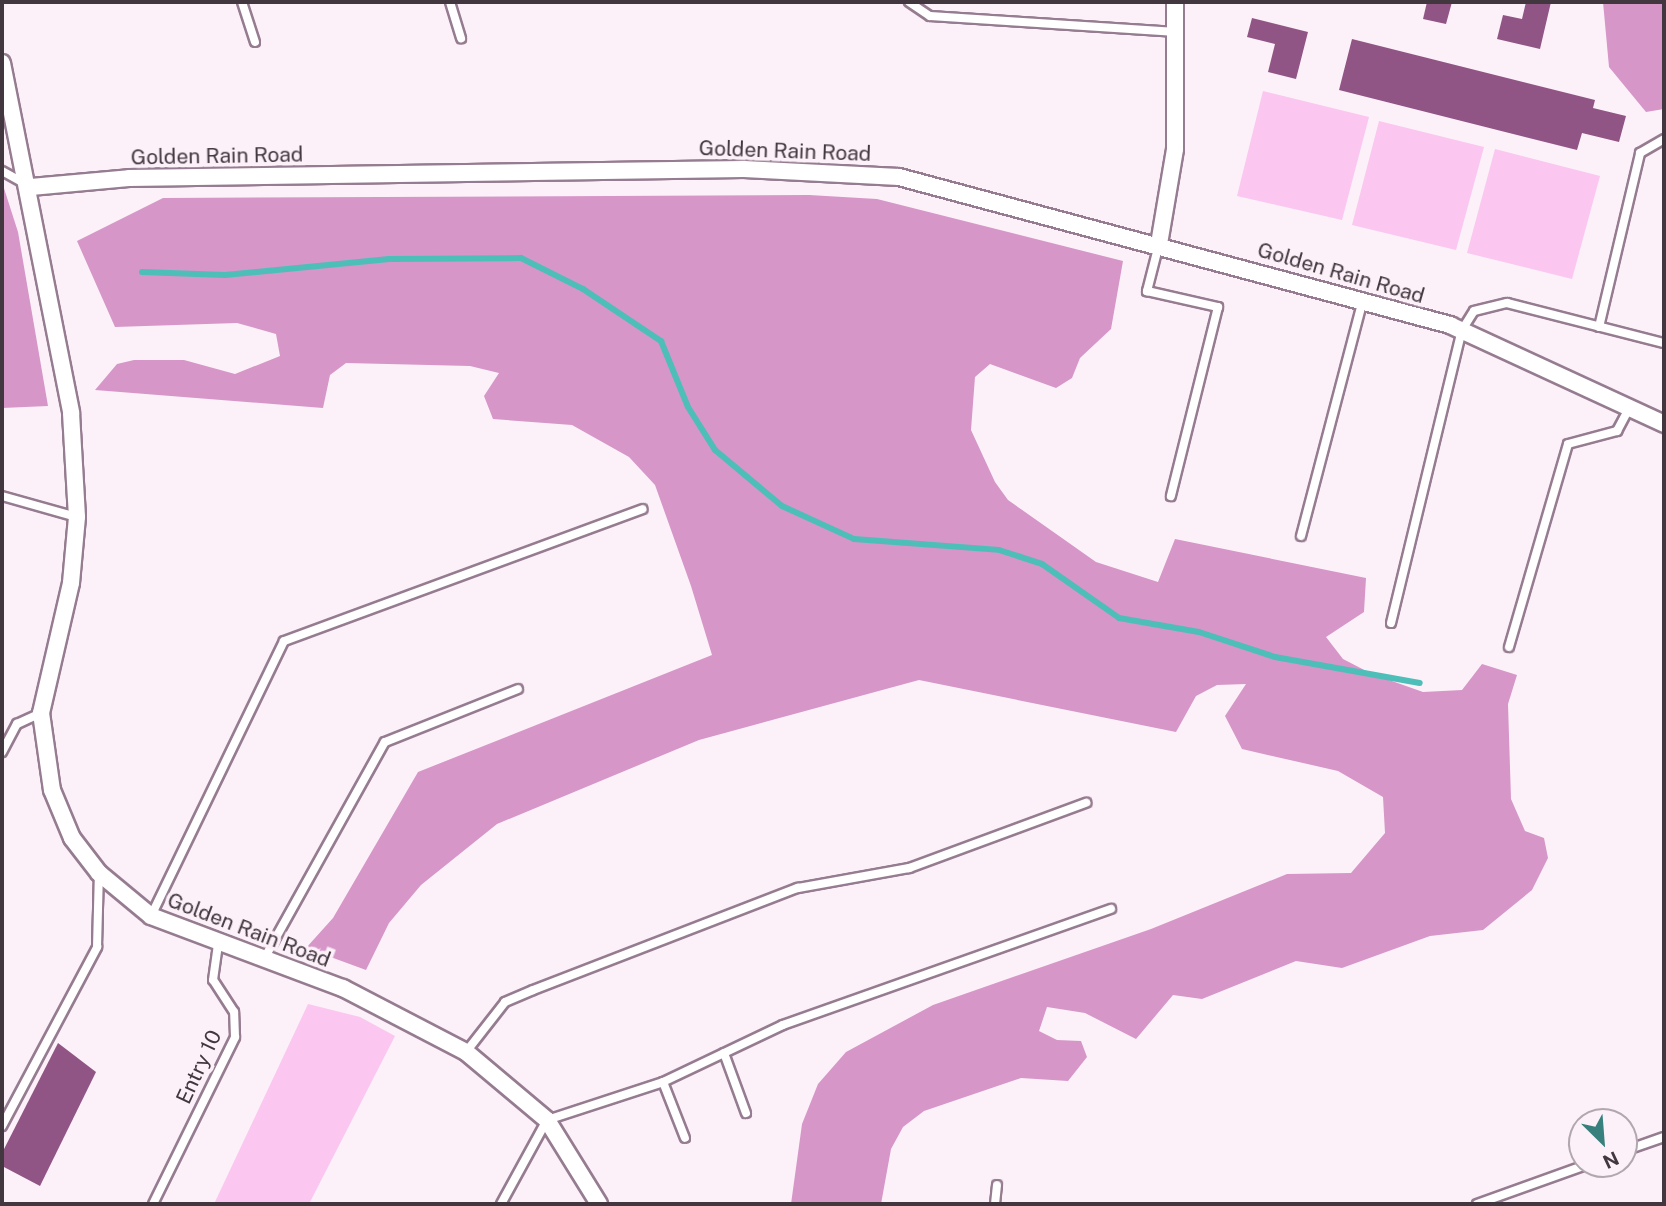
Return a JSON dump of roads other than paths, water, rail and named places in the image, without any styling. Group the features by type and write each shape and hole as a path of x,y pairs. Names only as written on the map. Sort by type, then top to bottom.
{"street":[{"path":"1159,244 1175,149 1179,32 1175,2"},
{"name":"Golden Rain Road","path":"2,63 31,187 71,413 78,517 71,583 41,713 52,790 72,838 99,873 151,916 391,1009 466,1052 547,1120 599,1204"},
{"name":"Golden Rain Road","path":"31,187 129,178 840,169 899,177 1159,244 1462,330 1664,424"}],"lane":[{"path":"242,2 255,42"},
{"path":"450,2 461,38"},
{"path":"909,2 930,16 1179,32"},
{"path":"1599,327 1640,153 1664,139"},
{"path":"2,171 31,187"},
{"path":"1159,244 1147,291 1218,307 1171,496"},
{"path":"1301,536 1363,300"},
{"path":"1391,623 1462,330 1474,311 1507,303 1664,343"},
{"path":"1509,647 1568,444 1617,431 1629,408"},
{"path":"2,496 78,517"},
{"path":"151,916 284,641 643,509"},
{"path":"264,959 385,741 518,690"},
{"path":"2,752 17,724 41,713"},
{"path":"466,1052 505,1002 533,990 798,888 909,868 1086,803"},
{"path":"2,1126 97,947 99,873"},
{"path":"501,1204 547,1120 663,1082 783,1026 1111,909"},
{"name":"Entry 10","path":"153,1204 235,1037 234,1012 213,980 218,943"},
{"path":"724,1053 746,1112"},
{"path":"663,1082 685,1138"},
{"path":"1638,1146 1664,1137"},
{"path":"1477,1204 1568,1172"},
{"path":"995,1204 997,1185"}],"waterway":[{"path":"142,272 225,275 389,259 521,258 583,289 661,341 688,407 715,450 782,506 854,539 999,550 1042,564 1119,618 1199,632 1275,657 1420,683"}]}
